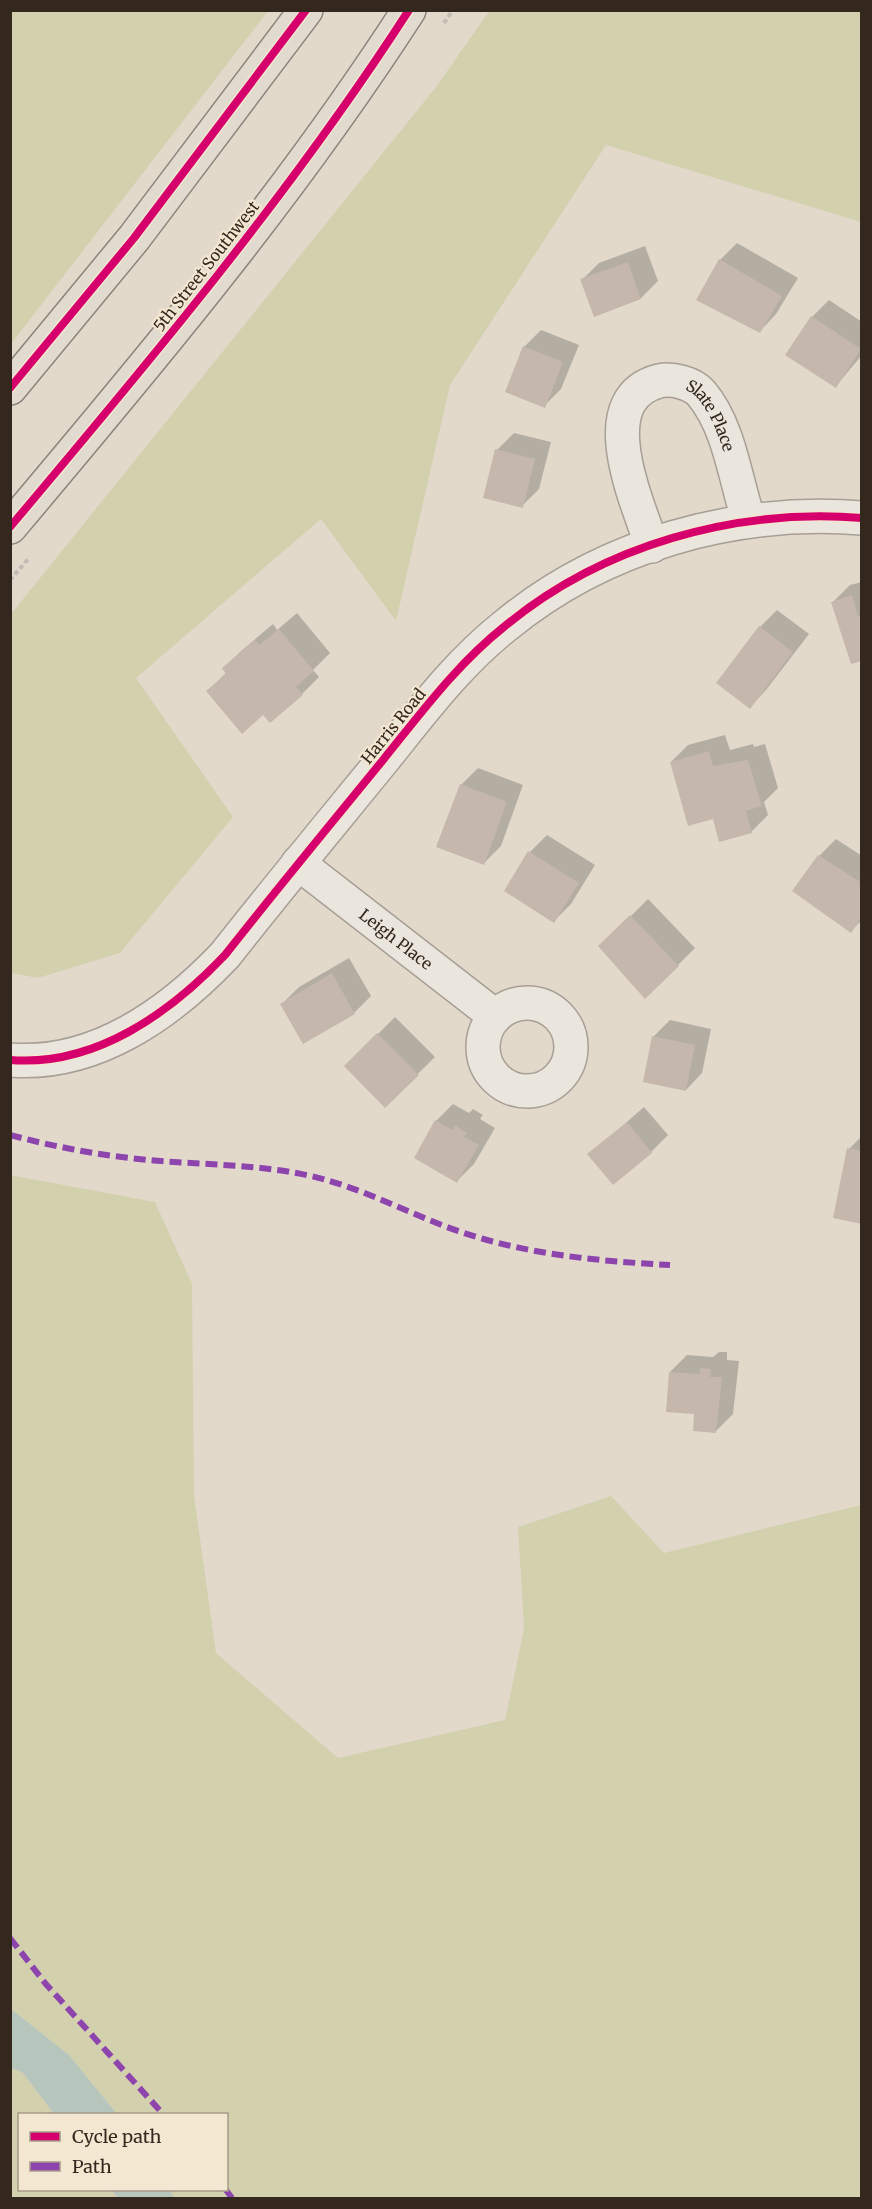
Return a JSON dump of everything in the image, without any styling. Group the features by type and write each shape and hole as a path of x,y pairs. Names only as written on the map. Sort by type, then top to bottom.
{"main road":[{"path":"10,388 134,237 306,10"},
{"name":"5th Street Southwest","path":"10,527 186,314 301,166 409,10"}],"street":[{"name":"Slate Place","path":"652,546 632,486 621,434 623,414 628,402 642,388 661,380 682,382 699,391 713,411 725,439 749,521"},
{"name":"Harris Road","path":"10,1060 59,1058 104,1044 156,1016 197,984 225,955 455,671 505,626 561,587 620,556 694,531 749,521 861,518"},
{"name":"Leigh Place","path":"298,863 495,1016"}],"shaded area":[{"path":"490,10 861,11 861,222 606,145 450,385 396,621 321,519 136,678 233,817 120,953 38,978 11,973 11,614 436,87"},
{"path":"10,11 268,11 11,344"},
{"path":"10,1175 155,1202 192,1284 194,1496 216,1653 338,1758 505,1720 524,1629 518,1527 611,1496 664,1553 861,1505 861,2198 175,2198 170,2191 228,2191 228,2113 116,2113 69,2055 11,2009"},
{"path":"11,2009 69,2055 116,2113 53,2113 23,2073 11,2068"},
{"path":"10,2068 23,2073 53,2113 18,2113 18,2191 112,2191 118,2198 11,2198"},
{"path":"112,2191 170,2191 175,2198 118,2198"}],"building":[{"path":"719,259 782,296 760,333 696,300"},
{"path":"628,262 641,299 594,317 580,279"},
{"path":"811,316 861,349 836,388 785,355"},
{"path":"523,346 563,362 545,408 505,392"},
{"path":"495,449 535,459 523,508 483,498"},
{"path":"852,595 858,616 862,615 862,661 851,664 831,602"},
{"path":"759,626 793,652 750,709 716,683"},
{"path":"279,629 314,671 296,687 303,695 270,723 263,715 242,734 206,691 226,674 222,668 255,640 259,645"},
{"path":"709,751 713,766 748,760 762,806 746,811 752,833 719,842 713,819 688,826 670,762"},
{"path":"460,784 507,802 484,865 436,847"},
{"path":"528,851 579,883 554,923 504,891"},
{"path":"818,855 862,883 862,917 851,933 792,891"},
{"path":"630,915 679,966 645,999 598,946"},
{"path":"332,973 355,1014 303,1044 280,1004"},
{"path":"377,1033 419,1075 385,1108 344,1066"},
{"path":"652,1036 695,1045 686,1091 643,1082"},
{"path":"435,1120 452,1130 455,1125 467,1133 464,1137 479,1145 457,1183 414,1158"},
{"path":"627,1122 652,1153 613,1185 587,1154"},
{"path":"847,1148 862,1151 862,1224 833,1218"},
{"path":"700,1368 711,1369 710,1377 722,1377 716,1433 693,1431 694,1414 666,1412 669,1372 700,1374"}],"marked path":[{"path":"10,1135 114,1156 291,1172 363,1192 447,1227 502,1244 557,1255 670,1265"},
{"path":"10,1938 45,1983 162,2113"},
{"path":"227,2191 232,2198"}],"cycle path":[{"path":"10,388 134,238 306,10"},
{"path":"10,527 218,275 317,145 409,10"},
{"path":"10,1060 41,1060 72,1055 101,1045 129,1032 180,997 225,955 455,673 505,626 543,598 584,574 628,554 673,538 719,526 766,519 814,516 862,518"}]}
